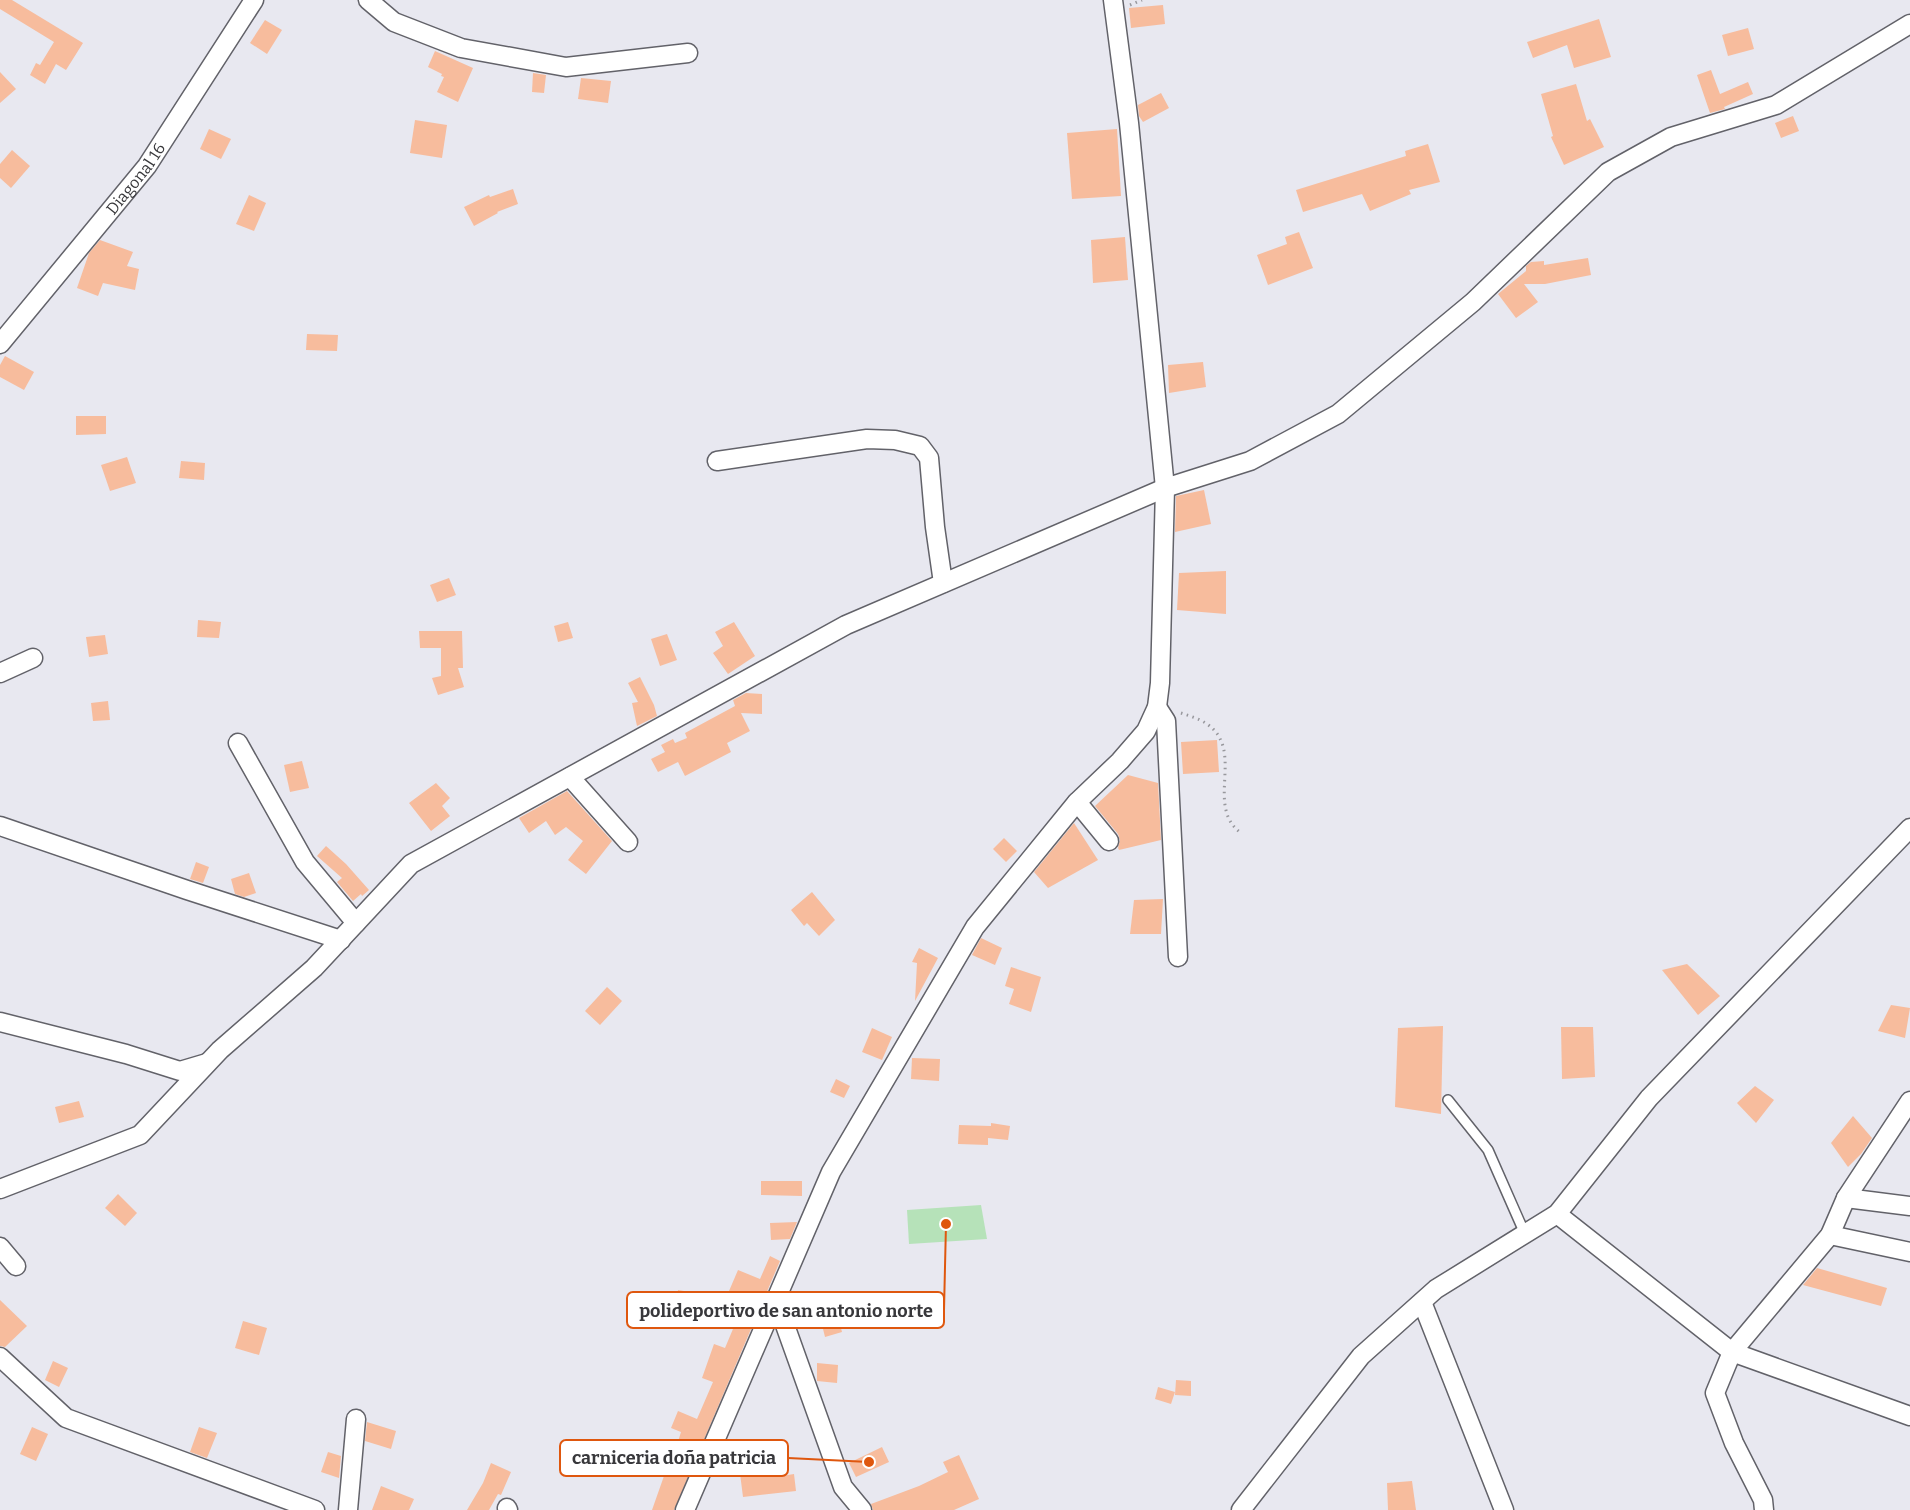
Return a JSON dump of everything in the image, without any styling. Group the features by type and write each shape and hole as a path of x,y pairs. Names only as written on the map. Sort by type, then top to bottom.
{"street":[{"name":"Diagonal 16","path":"0,344 147,166 254,0"},
{"path":"368,0 394,22 461,48 566,67 688,53"},
{"path":"685,1510 831,1172 975,927 1077,802 1120,761 1146,731 1157,706 1160,683 1165,488 1129,123 1113,0"},
{"path":"0,1190 140,1135 220,1050 314,969 411,864 846,625 1165,488 1250,460 1338,414 1473,302 1608,172 1671,137 1776,105 1910,24"},
{"path":"717,461 867,439 895,440 920,446 929,458 935,527 944,583"},
{"path":"0,673 33,658"},
{"path":"1157,706 1166,721 1178,957"},
{"path":"238,743 305,862 356,923"},
{"path":"570,777 628,842"},
{"path":"1077,802 1108,840"},
{"path":"0,826 340,940"},
{"path":"1241,1510 1361,1356 1436,1289 1557,1214 1649,1098 1910,828"},
{"path":"0,1022 126,1054 180,1071 208,1063"},
{"path":"1764,1510 1762,1500 1734,1443 1715,1393 1732,1352 1830,1235 1846,1198 1910,1101"},
{"path":"1846,1198 1910,1206"},
{"path":"1557,1214 1732,1352 1910,1416"},
{"path":"1830,1235 1910,1252"},
{"path":"0,1247 16,1266"},
{"path":"776,1300 843,1487 862,1510"},
{"path":"1422,1302 1504,1510"},
{"path":"0,1357 66,1418 315,1510"},
{"path":"348,1510 356,1419"}],"lane":[{"path":"1448,1100 1488,1150 1525,1234"}],"path":[{"path":"1157,706 1167,707 1206,723 1220,735 1226,756 1223,791 1227,815 1235,829 1241,833"}],"green space":[{"path":"981,1205 987,1239 909,1244 907,1210"}],"building":[{"path":"0,0 12,0 83,43 66,70 56,64 45,84 30,75 36,63 40,65 54,42 0,9"},
{"path":"1163,5 1165,24 1131,28 1129,8"},
{"path":"1599,19 1611,57 1574,68 1567,45 1533,58 1527,42"},
{"path":"265,20 282,30 267,54 250,43"},
{"path":"1748,28 1754,49 1728,56 1722,35"},
{"path":"435,51 473,68 458,102 437,92 444,77 428,67"},
{"path":"1711,70 1720,94 1748,82 1753,94 1724,107 1725,109 1710,113 1697,75"},
{"path":"0,72 16,89 0,103"},
{"path":"533,73 546,75 544,93 532,92"},
{"path":"581,78 611,81 608,103 578,99"},
{"path":"1576,84 1587,121 1590,119 1604,147 1564,165 1551,137 1553,136 1541,94"},
{"path":"1161,93 1169,108 1143,122 1139,116 1138,105"},
{"path":"1793,116 1799,131 1781,138 1775,123"},
{"path":"415,120 447,125 442,158 410,153"},
{"path":"209,129 231,139 221,159 200,149"},
{"path":"1117,129 1121,196 1072,199 1067,133"},
{"path":"1428,144 1440,182 1409,190 1411,194 1370,211 1362,194 1303,212 1296,190 1406,156 1405,151"},
{"path":"12,150 30,166 11,188 0,178 0,164"},
{"path":"513,189 518,204 497,212 474,226 464,207 489,195 490,197"},
{"path":"249,195 266,203 254,231 236,224"},
{"path":"1299,232 1313,268 1268,285 1257,255 1287,244 1285,237"},
{"path":"1125,237 1128,280 1093,283 1091,240"},
{"path":"100,240 133,252 127,266 139,269 135,290 103,283 98,296 77,288 89,253"},
{"path":"1588,258 1591,275 1545,284 1524,284 1538,302 1516,318 1498,294 1526,271 1526,266 1531,262 1544,261 1544,265"},
{"path":"307,334 338,335 337,351 306,350"},
{"path":"5,356 34,372 24,390 0,377 0,365"},
{"path":"1203,362 1206,387 1169,393 1168,365"},
{"path":"76,416 106,416 106,434 76,435"},
{"path":"127,457 136,483 110,491 101,465"},
{"path":"181,461 205,463 204,480 179,478"},
{"path":"1204,490 1211,524 1175,532 1176,496"},
{"path":"1226,571 1226,614 1177,610 1179,573"},
{"path":"449,578 456,595 437,602 430,585"},
{"path":"198,620 221,622 219,638 197,637"},
{"path":"568,622 573,638 558,642 554,626"},
{"path":"734,622 755,656 728,674 713,653 723,646 715,632"},
{"path":"419,631 462,631 463,668 458,668 464,687 438,695 432,678 441,676 441,648 420,648"},
{"path":"667,634 677,660 660,666 651,639"},
{"path":"105,635 108,654 89,657 86,637"},
{"path":"640,677 657,716 637,726 632,703 638,702 628,683"},
{"path":"746,693 762,694 762,714 741,713 750,731 727,743 731,752 685,776 678,762 658,772 651,759 665,752 661,745 673,739 675,743 687,738 685,733 735,706 733,700"},
{"path":"108,701 110,720 93,721 91,703"},
{"path":"1217,740 1219,772 1183,774 1181,742"},
{"path":"302,761 309,788 290,792 284,765"},
{"path":"1128,775 1158,783 1161,840 1119,850 1118,834 1095,806"},
{"path":"436,783 450,798 442,806 450,816 431,831 409,803"},
{"path":"567,791 612,841 586,874 568,860 583,841 566,827 555,835 546,821 529,833 519,818"},
{"path":"1074,823 1098,860 1048,888 1034,872"},
{"path":"1004,838 1017,851 1006,862 993,849"},
{"path":"326,846 369,890 362,896 361,894 353,901 337,882 342,878 317,856"},
{"path":"196,862 209,867 203,883 190,879"},
{"path":"249,873 256,893 244,897 235,894 231,879"},
{"path":"812,892 835,920 819,936 807,923 804,926 791,910"},
{"path":"1163,899 1161,934 1130,934 1134,900"},
{"path":"981,938 1002,948 995,965 972,955"},
{"path":"919,948 938,958 915,1001 917,963 912,962"},
{"path":"1687,964 1720,996 1698,1015 1662,970"},
{"path":"1011,967 1041,977 1031,1012 1009,1004 1014,989 1005,986"},
{"path":"607,987 622,1001 600,1025 585,1011"},
{"path":"1891,1005 1910,1008 1905,1038 1878,1031"},
{"path":"1443,1026 1441,1114 1395,1107 1398,1028"},
{"path":"1561,1027 1593,1027 1595,1077 1562,1079"},
{"path":"872,1028 892,1037 882,1060 862,1052"},
{"path":"912,1058 940,1059 939,1081 911,1079"},
{"path":"836,1079 850,1086 844,1098 830,1092"},
{"path":"1755,1086 1774,1100 1756,1123 1737,1103"},
{"path":"79,1101 84,1117 59,1123 55,1107"},
{"path":"1853,1116 1872,1138 1848,1167 1831,1143"},
{"path":"991,1123 1010,1126 1008,1140 988,1138 988,1145 958,1144 959,1125 991,1126"},
{"path":"761,1181 802,1181 802,1196 761,1195"},
{"path":"118,1194 137,1213 125,1226 105,1208"},
{"path":"797,1222 790,1239 771,1240 770,1223"},
{"path":"770,1256 780,1261 674,1510 652,1510 664,1476 667,1477 681,1432 671,1428 678,1411 697,1419 713,1382 702,1378 714,1344 725,1348 738,1317 675,1307 678,1290 726,1298 738,1270 760,1279"},
{"path":"1817,1268 1887,1288 1881,1306 1803,1285"},
{"path":"0,1300 27,1326 5,1347 0,1346"},
{"path":"836,1309 842,1332 825,1337 819,1313"},
{"path":"243,1321 267,1328 259,1355 235,1348"},
{"path":"53,1361 68,1368 59,1387 45,1380"},
{"path":"817,1363 838,1365 837,1383 817,1381"},
{"path":"1176,1380 1191,1381 1191,1396 1175,1395"},
{"path":"1158,1387 1175,1392 1171,1404 1155,1399"},
{"path":"367,1422 396,1431 391,1449 365,1441"},
{"path":"32,1427 48,1434 36,1461 20,1454"},
{"path":"199,1427 217,1433 207,1458 190,1452"},
{"path":"763,1447 764,1455 779,1453 782,1476 794,1474 796,1491 743,1497 737,1450"},
{"path":"882,1447 889,1462 856,1477 849,1463"},
{"path":"328,1452 341,1456 339,1478 321,1472"},
{"path":"959,1455 979,1499 954,1510 873,1510 871,1504 948,1472 943,1462"},
{"path":"491,1463 511,1472 501,1495 498,1494 489,1510 467,1510 483,1483"},
{"path":"1412,1481 1416,1510 1388,1510 1387,1483"},
{"path":"381,1486 414,1499 409,1510 372,1510"}],"place":[{"name":"polideportivo de san antonio norte","path":"946,1224"},
{"name":"carniceria doña patricia","path":"869,1462"}]}
